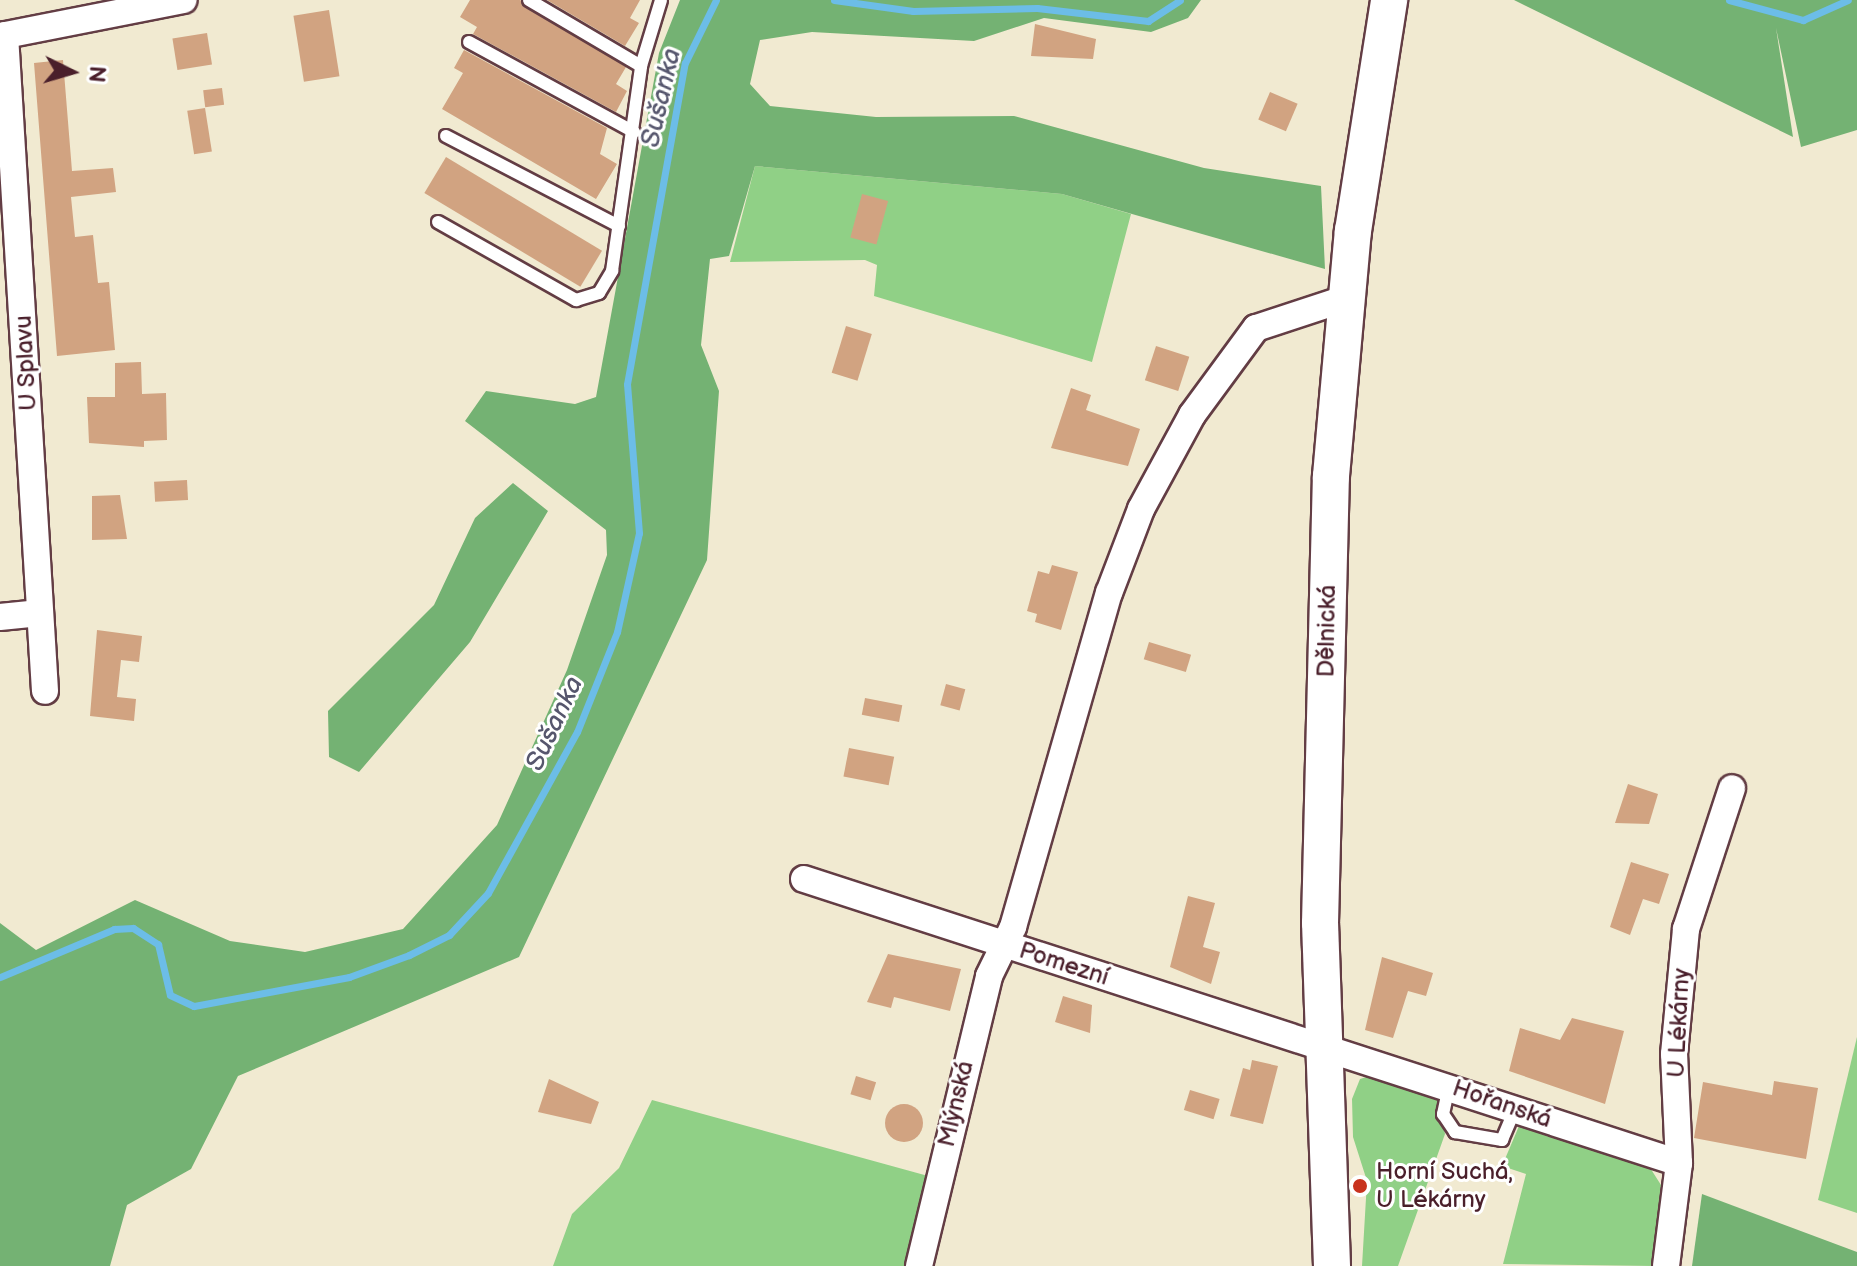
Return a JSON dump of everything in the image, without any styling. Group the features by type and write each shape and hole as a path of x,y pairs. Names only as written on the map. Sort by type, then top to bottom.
{"main road":[{"name":"Dělnická","path":"1332,1266 1320,923 1331,476 1347,298 1389,0"}],"street":[{"path":"3,36 183,0"},
{"name":"U Splavu","path":"3,36 11,306 45,691"},
{"name":"Mlýnská","path":"919,1266 966,1058 1005,945 1109,593 1148,496 1192,415 1256,328 1347,298"},
{"path":"0,617 40,613"},
{"name":"U Lékárny","path":"1666,1266 1679,1163 1674,1054 1686,929 1732,788"},
{"name":"Pomezní","path":"804,879 1325,1048"},
{"name":"Hořanská","path":"1325,1048 1679,1163"}],"lane":[{"path":"529,0 641,66"},
{"path":"438,222 576,300 599,293 612,271 641,66 661,0"},
{"path":"469,42 634,132"},
{"path":"446,136 619,226"},
{"path":"1449,1086 1443,1114 1455,1132 1502,1140 1515,1109"}],"green space":[{"path":"680,0 1201,0 1188,18 1151,32 1044,18 974,41 812,32 760,40 750,84 770,106 876,117 1014,116 1204,168 1321,186 1325,269 1062,194 755,166 729,256 710,259 701,345 719,391 707,560 519,957 238,1076 191,1169 127,1205 110,1266 0,1266 0,923 36,950 135,900 230,941 305,952 403,929 497,825 567,670 607,555 606,530 465,421 486,391 575,404 596,397 659,53"},
{"path":"1514,0 1857,0 1857,130 1801,147 1776,28 1793,137"},
{"path":"755,166 1062,194 1131,214 1092,362 874,296 877,265 865,260 730,262"},
{"path":"513,483 548,511 470,642 359,772 329,757 328,711 434,605 475,518"},
{"path":"1857,1037 1857,1213 1818,1200"},
{"path":"1379,1073 1437,1094 1445,1134 1398,1266 1362,1266 1367,1181 1353,1137 1352,1099 1360,1079"},
{"path":"652,1100 939,1179 919,1266 553,1266 572,1214 619,1168"},
{"path":"1519,1126 1647,1163 1661,1185 1654,1266 1503,1264 1526,1174 1502,1166"},
{"path":"1702,1194 1857,1252 1857,1266 1692,1266"}],"building":[{"path":"470,0 520,0 626,67 616,84 627,91 616,112 473,34 477,27 460,17"},
{"path":"547,0 640,0 630,18 639,23 625,46"},
{"path":"329,10 339,76 304,82 293,16"},
{"path":"1035,24 1096,39 1093,59 1031,56"},
{"path":"207,33 212,65 177,70 172,38"},
{"path":"464,50 607,128 600,154 617,164 596,199 442,109 463,73 454,68"},
{"path":"63,60 72,171 113,168 116,192 71,197 75,237 93,235 98,283 109,282 115,350 57,356 34,63"},
{"path":"222,88 224,105 205,107 203,90"},
{"path":"1270,92 1298,104 1286,131 1258,120"},
{"path":"205,108 212,151 194,154 187,111"},
{"path":"446,157 602,251 580,287 424,193"},
{"path":"862,194 888,201 876,244 850,237"},
{"path":"846,326 872,334 857,381 832,373"},
{"path":"1156,346 1189,357 1178,391 1145,380"},
{"path":"141,362 142,394 166,393 167,440 144,441 144,447 89,443 87,397 115,397 115,363"},
{"path":"1071,388 1091,395 1086,410 1140,429 1128,466 1051,448"},
{"path":"187,480 188,500 155,502 154,482"},
{"path":"120,495 127,539 92,540 92,496"},
{"path":"1052,565 1078,572 1061,630 1035,622 1037,614 1027,611 1038,571 1049,574"},
{"path":"97,630 142,636 139,662 121,660 117,697 136,699 134,721 90,716"},
{"path":"1149,642 1191,655 1186,672 1144,659"},
{"path":"946,684 965,689 960,710 940,705"},
{"path":"865,698 902,705 899,722 862,715"},
{"path":"849,748 894,757 889,785 843,776"},
{"path":"1628,784 1658,794 1649,824 1615,823"},
{"path":"1631,862 1669,874 1659,904 1643,899 1630,935 1610,927"},
{"path":"1188,896 1215,903 1203,947 1220,952 1211,984 1170,967"},
{"path":"888,954 961,969 950,1011 894,997 891,1008 867,1002"},
{"path":"1382,957 1433,973 1426,996 1408,991 1393,1038 1365,1030"},
{"path":"1063,996 1092,1005 1090,1033 1055,1022"},
{"path":"1572,1018 1624,1031 1605,1104 1509,1071 1520,1028 1560,1040"},
{"path":"1252,1060 1278,1066 1263,1124 1230,1116 1243,1068 1250,1070"},
{"path":"856,1076 876,1082 871,1100 850,1094"},
{"path":"549,1079 599,1102 591,1124 538,1112"},
{"path":"1774,1081 1818,1088 1806,1159 1694,1138 1703,1082 1772,1095"},
{"path":"1190,1090 1220,1099 1214,1119 1184,1110"},
{"path":"904,1104 918,1109 923,1123 918,1137 904,1142 890,1137 885,1123 890,1109"}],"waterway":[{"name":"Sušanka","path":"0,977 114,929 133,928 158,944 170,995 194,1006 349,977 409,955 449,935 488,893 577,732 617,632 639,533 627,384 685,63 716,0"},
{"name":"Sušanka","path":"834,0 913,11 1037,8 1148,21 1180,0"},
{"name":"Sušanka","path":"1729,0 1803,20 1848,0"}],"place":[{"name":"Horní Suchá, U Lékárny","path":"1360,1186"}]}
